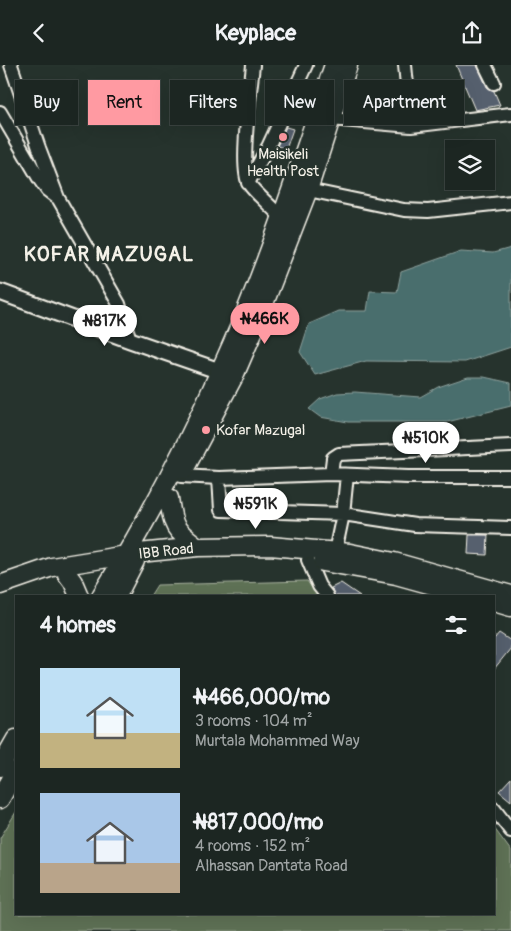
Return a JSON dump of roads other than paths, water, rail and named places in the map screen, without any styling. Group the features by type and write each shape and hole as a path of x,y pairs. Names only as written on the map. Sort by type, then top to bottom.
{"main road":[{"path":"102,595 129,561 181,477 227,373 242,320 281,217 334,65"},
{"path":"334,107 348,65"},
{"path":"117,595 129,561 174,466 253,331 308,190 328,125"},
{"path":"169,498 174,525 178,531 198,547"},
{"name":"IBB Road","path":"0,595 45,579 198,547 270,546 335,552 394,562 511,595"},
{"name":"IBB Road","path":"0,585 52,567 129,561 267,557 352,566 396,575 468,595"},
{"path":"67,574 79,595"},
{"path":"495,602 511,607"},
{"path":"0,767 15,741"},
{"path":"0,799 15,773"}],"street":[{"path":"11,65 58,199 119,304 130,340"},
{"path":"253,65 246,134 248,183 281,217"},
{"path":"248,183 268,147 306,65"},
{"path":"404,65 411,126"},
{"path":"485,65 494,83"},
{"path":"0,113 40,180 47,190 58,199"},
{"path":"334,119 411,126 511,114"},
{"path":"308,190 404,210 428,211 511,202"},
{"path":"0,292 130,340 227,373"},
{"path":"331,473 333,458 339,454 511,446"},
{"path":"181,477 219,478 331,473 347,475 511,477"},
{"path":"335,552 343,514 347,475"},
{"path":"219,478 221,510 343,514 415,525 511,528"},
{"path":"308,560 319,586 326,595"},
{"path":"495,810 511,831"}],"water":[{"path":"511,248 511,347 465,362 366,361 315,375 300,352 309,324 339,311 367,311 370,291 397,292 401,272 461,251 493,253"},
{"path":"468,377 484,377 511,383 511,406 447,422 348,422 320,417 309,409 320,399 337,393 355,392 420,397 438,387"}],"place":[{"name":"Maisikeli Health Post","path":"283,137"},
{"name":"Kofar Mazugal","path":"206,430"}],"district":[{"name":"KOFAR MAZUGAL","path":"109,254"}]}
